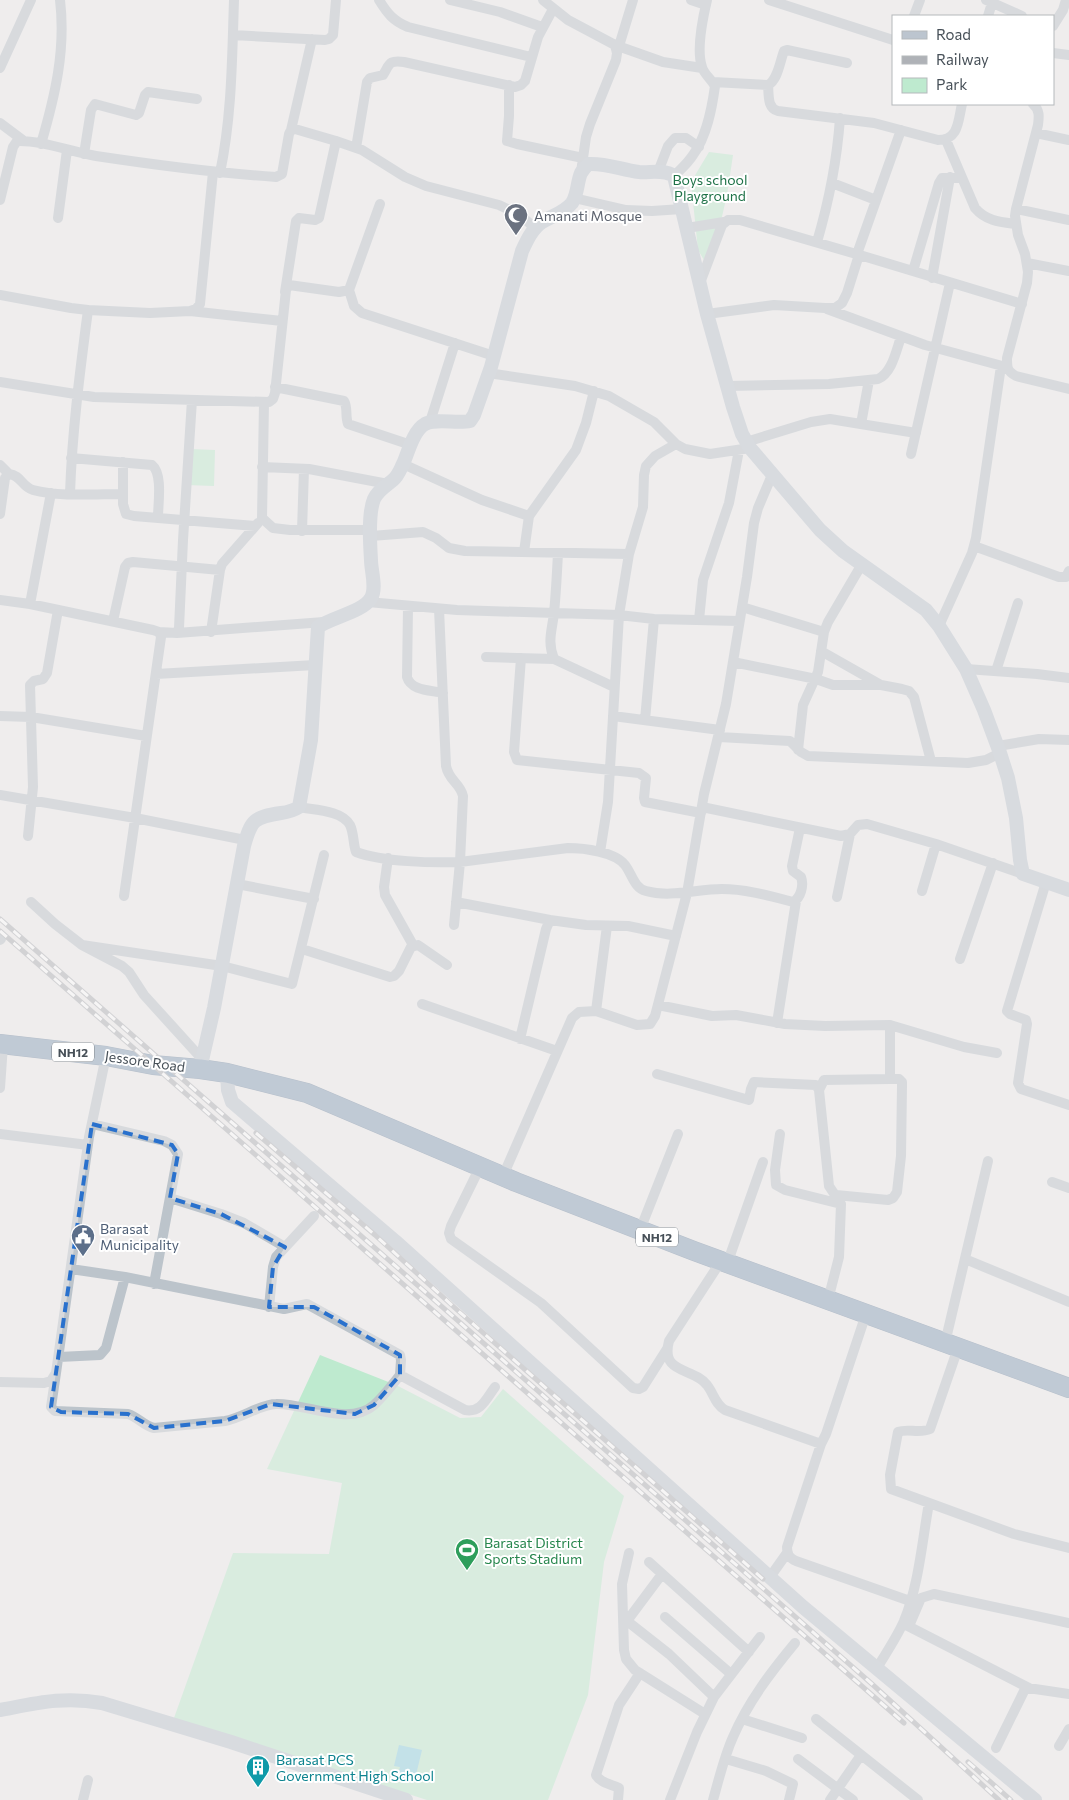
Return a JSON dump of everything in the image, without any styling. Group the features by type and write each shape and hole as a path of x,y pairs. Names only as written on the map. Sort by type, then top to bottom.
{"highway":[{"name":"Jessore Road","path":"5,1045 106,1056 153,1065 201,1064 227,1073 307,1093 480,1166"},
{"name":"NH12","path":"480,1166 724,1262 1069,1388"}],"street":[{"path":"0,68 2,55 31,0"},
{"path":"41,144 60,65 62,37 60,0"},
{"path":"190,311 196,309 200,304 216,173 228,119 234,0"},
{"path":"233,35 312,40 329,39 332,35 336,0"},
{"path":"379,0 389,16 408,27 531,57"},
{"path":"450,0 500,12 542,27"},
{"path":"543,0 568,20 617,45 663,62 702,68"},
{"path":"299,807 311,740 318,627 368,602 373,595 371,533 374,500 382,488 398,474 416,433 423,425 430,422 470,421 474,415 494,356 522,251 535,228 564,210 574,198 590,124 616,60 617,45 633,0"},
{"path":"674,176 694,155 698,147 707,124 715,86 702,68 700,52 707,2 692,0"},
{"path":"769,0 892,40"},
{"path":"914,15 920,0"},
{"path":"1054,24 1063,10 1066,0"},
{"path":"988,15 989,1 1020,15"},
{"path":"356,148 367,82 370,78 383,75 392,61 404,62 515,87 521,86 525,80 542,27 553,9"},
{"path":"0,200 13,147 17,141 41,144 84,154 216,173 279,176 284,168 289,134 312,40"},
{"path":"713,82 768,85 772,83 784,51 788,50 847,63"},
{"path":"1054,54 1069,55"},
{"path":"509,85 507,141 582,165 596,163 639,172 670,173 674,176 699,284 745,446 820,530 862,564 926,610 939,626 966,669 999,750 1008,778 1016,818 1023,874"},
{"path":"768,85 769,102 773,110 881,124 938,140 952,138 962,105"},
{"path":"84,154 91,110 95,104 136,115 139,113 145,94 148,92 197,99"},
{"path":"939,626 974,546 1004,367 1027,283 1027,263 1016,224 1016,209 1040,115 1036,105"},
{"path":"817,242 832,183 838,150 840,118"},
{"path":"0,123 24,141"},
{"path":"291,130 300,130 356,148 371,155 405,177 426,186 499,205 520,215 535,228"},
{"path":"707,314 774,305 834,308 842,303 860,255 876,200 901,130"},
{"path":"1036,133 1069,140"},
{"path":"658,172 668,146 675,138 686,138 698,147"},
{"path":"946,140 975,208 980,214 994,221 1016,224"},
{"path":"0,382 77,395 269,402 273,399 275,386 284,296 294,226 299,218 315,220 319,218 336,141"},
{"path":"58,218 67,150"},
{"path":"932,278 950,177"},
{"path":"913,271 939,183 942,178 962,178"},
{"path":"832,183 876,200"},
{"path":"574,198 626,210 682,209"},
{"path":"380,204 349,290 354,306 362,313 494,356"},
{"path":"1016,209 1069,220"},
{"path":"686,228 740,220 1022,304"},
{"path":"699,284 724,222"},
{"path":"1027,263 1069,271"},
{"path":"911,454 950,283"},
{"path":"284,296 289,285 339,292 349,290"},
{"path":"0,295 88,310 150,313 190,311 282,321"},
{"path":"825,308 901,337 1004,367 1016,376 1069,389"},
{"path":"70,494 77,395 88,310"},
{"path":"728,386 829,384 878,379 887,372 901,337"},
{"path":"430,422 454,343"},
{"path":"488,373 559,383 610,396 654,422 676,444 685,449 710,454 745,446 820,420 830,419 916,433"},
{"path":"861,424 869,380"},
{"path":"275,386 344,401 348,424 411,445"},
{"path":"524,552 530,516 576,450 586,423 594,391"},
{"path":"177,633 179,628 192,400"},
{"path":"211,632 222,564 262,518 264,403"},
{"path":"600,852 607,812 619,615 629,554 643,506 646,466 655,456 676,444"},
{"path":"699,620 703,580 729,504 745,446"},
{"path":"72,458 147,464 155,468 159,478 158,517"},
{"path":"123,462 123,494 126,514 255,526"},
{"path":"403,464 482,500 530,516"},
{"path":"0,465 8,474 18,476 30,490 70,494 123,494"},
{"path":"262,467 304,469 388,484"},
{"path":"302,531 304,469"},
{"path":"0,514 5,478 8,474"},
{"path":"503,1176 572,1018 579,1012 596,1011 637,1025 644,1025 650,1024 658,1005 687,893 701,810 720,734 742,607 754,523 758,508 772,475"},
{"path":"30,604 51,493"},
{"path":"262,518 273,528 302,531 422,532 436,538 449,548 465,551 629,554"},
{"path":"974,546 1059,577 1066,577 1069,571"},
{"path":"554,660 550,642 558,553"},
{"path":"113,622 125,567 128,562 220,570"},
{"path":"798,750 803,705 816,679 824,632 862,564"},
{"path":"0,600 30,604 158,632 211,632 325,622"},
{"path":"368,602 439,609 619,615 654,619 739,620"},
{"path":"996,671 1018,603"},
{"path":"408,607 407,677 409,682 417,688 443,693"},
{"path":"742,607 824,632"},
{"path":"439,609 446,766 451,778 460,786 462,796 460,862 454,925"},
{"path":"28,836 33,774 30,686 34,681 43,679 47,673 58,610"},
{"path":"644,720 654,619"},
{"path":"124,896 161,643 161,637 158,632"},
{"path":"821,651 880,685"},
{"path":"486,657 554,660 614,687"},
{"path":"521,658 514,752 517,760 639,773 646,778 644,798 645,802 649,804 701,810 841,836 850,834"},
{"path":"733,662 816,679 833,685 880,685 909,691 914,697 931,761"},
{"path":"156,674 315,665"},
{"path":"966,669 1069,678"},
{"path":"0,716 31,716 146,736"},
{"path":"613,716 720,734 790,741 798,750 808,756 978,762 999,750 1039,739 1069,740"},
{"path":"0,795 135,818 245,840"},
{"path":"201,1064 222,966 245,840 249,828 255,819 264,815 293,811 299,807 335,814 345,818 351,826 356,852 364,855 413,861 460,862 568,848 586,848 619,860 624,864 636,884 644,891 687,893 727,889 796,901"},
{"path":"836,897 850,834 861,823 936,844 1069,890"},
{"path":"777,1023 796,901 800,895 802,880 793,871 792,866 800,828"},
{"path":"922,891 936,844"},
{"path":"82,945 222,966 292,984 324,855"},
{"path":"388,858 384,886 385,895 413,945"},
{"path":"960,959 992,863"},
{"path":"1046,882 1008,1011 1010,1014 1026,1020 1018,1084 1021,1089 1069,1105"},
{"path":"237,884 314,899"},
{"path":"31,902 82,945 122,966 129,972 144,995 201,1064"},
{"path":"456,902 586,926 628,926 676,936"},
{"path":"520,1039 546,929 550,920"},
{"path":"596,1011 607,926"},
{"path":"302,948 394,976 399,971 410,947 413,945"},
{"path":"413,945 418,945 447,965"},
{"path":"422,1004 557,1051"},
{"path":"658,1005 712,1016 736,1015 777,1023 815,1026 890,1025 964,1047 997,1053"},
{"path":"890,1025 890,1079"},
{"path":"0,1088 5,1045"},
{"path":"71,1269 125,1277 269,1307 284,1309 307,1304 400,1355 402,1360 400,1375 374,1405 355,1414 271,1404 225,1422 154,1428 128,1414 55,1411 51,1408 88,1145 106,1056"},
{"path":"227,1073 228,1090 232,1102 395,1240 770,1577 1035,1800"},
{"path":"657,1074 749,1100 750,1089 754,1082 816,1085 819,1090 829,1186 838,1199 839,1257 828,1300"},
{"path":"780,1134 775,1170 776,1185 785,1190 838,1199 888,1200 893,1198 897,1192 901,1156 902,1082 899,1079 824,1080 819,1090"},
{"path":"92,1124 164,1141 172,1145 178,1154 154,1284"},
{"path":"0,1134 88,1145"},
{"path":"640,1230 678,1134"},
{"path":"988,1161 965,1260 951,1345 932,1426 926,1431 902,1430 898,1432 890,1475 891,1489 1034,1540 1069,1548"},
{"path":"480,1166 451,1226 449,1233 451,1239 541,1303 633,1388 639,1389 643,1387 667,1349 669,1341 724,1262 763,1162"},
{"path":"1052,1182 1069,1188"},
{"path":"170,1198 244,1223 285,1247"},
{"path":"269,1307 273,1267 276,1258 314,1216"},
{"path":"965,1260 1069,1302"},
{"path":"59,1357 100,1355 106,1348 125,1277"},
{"path":"866,1314 821,1444 787,1547 787,1553 790,1559 910,1602"},
{"path":"667,1349 668,1358 673,1365 703,1381 721,1408 821,1444"},
{"path":"0,1382 44,1383 51,1381 56,1373"},
{"path":"400,1375 464,1410 472,1411 478,1409 495,1387"},
{"path":"906,1625 929,1503"},
{"path":"629,1553 622,1584 626,1658 630,1665 640,1673 705,1714"},
{"path":"770,1577 787,1553"},
{"path":"649,1562 749,1652"},
{"path":"625,1624 662,1574"},
{"path":"877,1668 906,1625 921,1598 934,1594 1069,1623"},
{"path":"665,1617 732,1674"},
{"path":"625,1624 669,1654 714,1698"},
{"path":"906,1625 1029,1688 1069,1694"},
{"path":"670,1800 705,1714 714,1698 760,1637"},
{"path":"713,1800 732,1739 742,1719 760,1688 795,1643"},
{"path":"618,1800 619,1788 603,1782 596,1775 619,1705 640,1673"},
{"path":"996,1748 1022,1694 1029,1688"},
{"path":"0,1710 55,1700 80,1699 102,1703 230,1742 406,1800"},
{"path":"816,1718 918,1800"},
{"path":"742,1719 802,1738"},
{"path":"1059,1746 1069,1729"},
{"path":"830,1800 861,1755"},
{"path":"726,1759 766,1771 793,1784 790,1800"},
{"path":"798,1759 854,1800"},
{"path":"83,1800 88,1780"}],"highlighted area":[{"path":"92,1124 172,1145 178,1154 170,1198 221,1214 285,1247 273,1267 269,1307 314,1307 400,1355 400,1375 374,1405 355,1414 271,1404 225,1421 154,1428 128,1414 61,1412 51,1407"}],"green space":[{"name":"Boys school Playground","path":"709,152 733,155 720,225 704,260 698,250 691,182"},
{"path":"190,449 215,450 214,486 187,485"},
{"path":"320,1355 396,1385 460,1418 481,1417 503,1389 624,1496 604,1562 588,1695 548,1800 427,1800 174,1718 233,1553 329,1554 342,1483 267,1469"}],"water":[{"path":"399,1745 422,1750 414,1783 397,1779 400,1767 394,1766"}],"railway":[{"path":"0,919 872,1684 999,1800"},
{"path":"0,931 904,1723"},
{"path":"256,1133 375,1235 455,1308 763,1579"},
{"path":"968,1762 1011,1800"}],"place":[{"name":"Amanati Mosque","path":"516,236"},
{"name":"Barasat Municipality","path":"83,1257"},
{"name":"Barasat District Sports Stadium","path":"467,1571"},
{"name":"Barasat PCS Government High School","path":"258,1788"}]}
